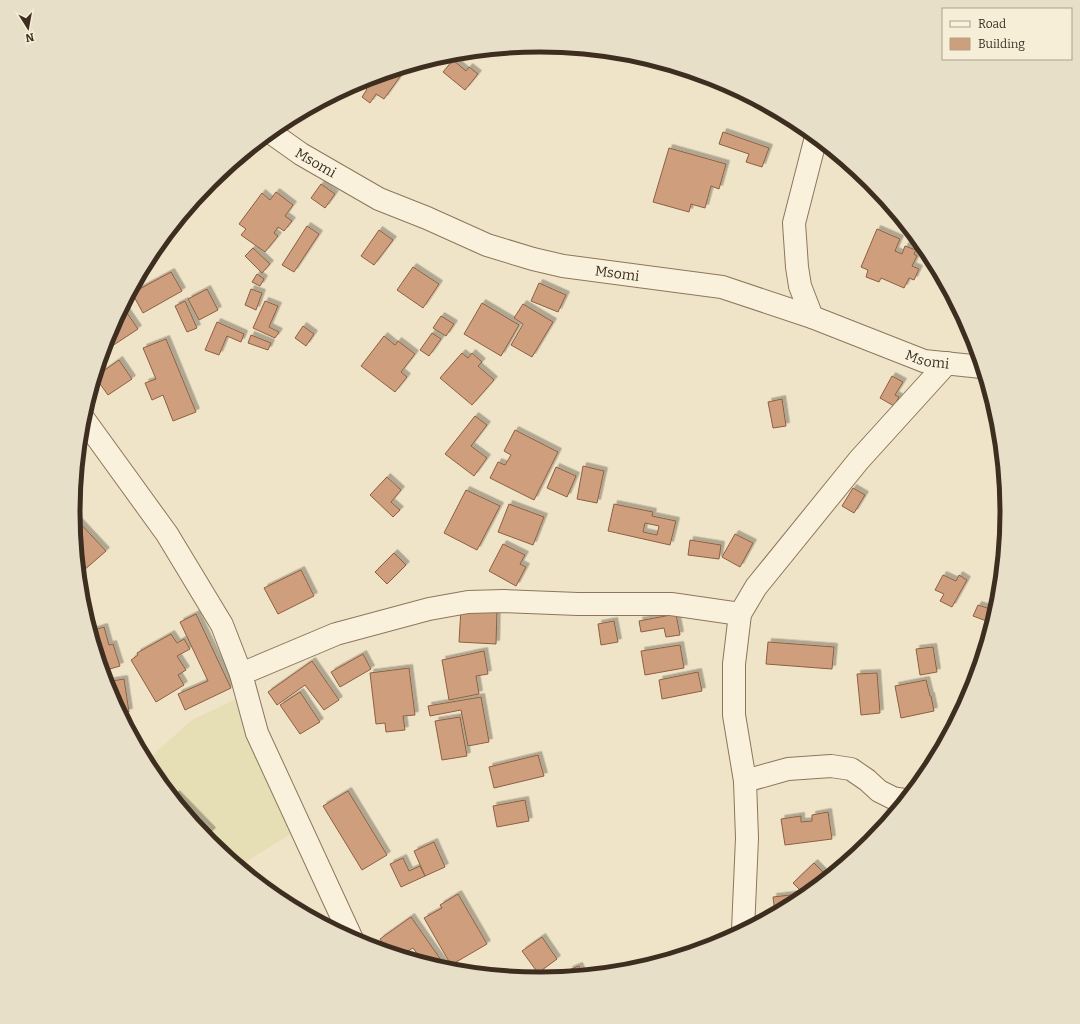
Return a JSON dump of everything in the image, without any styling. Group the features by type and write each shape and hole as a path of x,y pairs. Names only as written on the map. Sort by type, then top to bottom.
{"street":[{"name":"Msomi","path":"276,136 301,154 379,199 427,218 487,245 533,259 563,266 722,287 812,317 924,360 977,366"},
{"path":"812,317 800,286 794,223 814,143"},
{"path":"743,925 747,838 745,781 734,715 734,664 740,614 756,587 859,460 947,363"},
{"path":"88,425 167,534 222,625 241,674 256,733 348,930"},
{"path":"241,674 336,634 429,609 468,602 504,601 578,604 671,604 740,614"},
{"path":"745,781 788,769 832,766 851,769 879,791 893,798 899,799"}],"shaded area":[{"path":"240,697 294,832 243,863 220,842 210,825 173,789 151,757 192,720"}],"building":[{"path":"453,60 466,71 469,67 478,74 465,90 443,72"},
{"path":"403,73 384,99 376,94 370,103 362,97 367,89 364,87"},
{"path":"723,132 769,148 762,167 746,162 749,154 719,144"},
{"path":"669,148 726,164 719,189 711,186 705,208 691,204 689,212 653,202"},
{"path":"321,184 335,194 325,208 311,198"},
{"path":"276,192 293,205 285,216 292,221 284,231 278,227 274,233 278,236 265,252 241,235 246,229 239,224 262,193 270,200"},
{"path":"307,226 319,234 294,272 282,265"},
{"path":"877,229 900,239 895,251 902,254 905,246 916,250 914,254 917,256 912,266 919,269 914,280 909,278 904,288 881,278 879,282 866,277 868,270 861,267"},
{"path":"379,230 393,240 374,265 361,256"},
{"path":"253,248 270,264 262,273 245,256"},
{"path":"413,267 439,284 423,308 397,290"},
{"path":"171,272 182,291 143,313 134,297 138,290"},
{"path":"257,274 264,279 260,286 252,282"},
{"path":"539,283 566,295 558,312 531,301"},
{"path":"207,289 218,310 199,320 188,299"},
{"path":"251,289 262,293 256,310 245,305"},
{"path":"185,301 197,328 187,332 175,306"},
{"path":"265,301 278,306 269,327 279,332 275,338 253,328"},
{"path":"482,303 519,325 501,356 464,334"},
{"path":"523,304 553,322 532,357 511,345 523,324 514,318"},
{"path":"126,311 138,329 111,347"},
{"path":"441,316 454,324 446,336 433,328"},
{"path":"217,322 244,334 241,342 227,336 219,355 205,350"},
{"path":"303,326 314,334 306,346 295,338"},
{"path":"432,333 441,339 429,356 420,350"},
{"path":"251,335 271,343 268,350 248,343"},
{"path":"384,336 395,345 398,341 415,354 401,372 407,377 395,392 361,366"},
{"path":"166,339 196,412 173,421 163,395 152,400 145,383 156,379 143,348"},
{"path":"462,353 468,358 472,353 482,362 478,366 494,380 472,405 440,378"},
{"path":"119,360 132,379 108,395 99,382 102,372"},
{"path":"892,376 903,382 895,395 899,397 894,406 880,398"},
{"path":"782,399 786,426 773,428 768,402"},
{"path":"475,416 487,425 471,446 487,458 474,476 445,454"},
{"path":"515,430 558,452 534,500 490,478 498,462 505,465 511,455 504,451"},
{"path":"583,466 604,471 597,503 577,499"},
{"path":"556,467 576,476 567,497 547,488"},
{"path":"387,477 401,490 391,502 400,510 393,517 370,495"},
{"path":"853,488 865,495 854,513 842,506"},
{"path":"466,490 500,506 477,550 444,533"},
{"path":"509,504 544,517 533,545 498,532"},
{"path":"614,504 653,512 652,516 676,521 670,545 608,531","holes":["645,523 659,526 657,535 643,532"]},
{"path":"80,524 106,551 84,570"},
{"path":"735,534 753,543 740,567 722,557"},
{"path":"690,540 721,545 719,559 688,555"},
{"path":"503,544 525,555 520,564 526,567 516,586 489,571"},
{"path":"394,553 406,565 387,584 375,572"},
{"path":"301,570 314,596 278,614 264,588"},
{"path":"943,575 956,581 959,575 967,580 952,607 940,601 944,594 935,590"},
{"path":"978,605 989,609 986,621 973,616"},
{"path":"461,608 497,609 496,644 459,642"},
{"path":"196,614 231,688 185,710 178,694 208,681 180,622"},
{"path":"676,614 680,635 666,637 664,628 641,632 639,621"},
{"path":"614,621 618,642 601,645 598,624"},
{"path":"104,627 109,645 113,644 120,666 108,670 96,630"},
{"path":"171,634 177,643 184,639 190,649 177,656 186,670 178,675 184,685 156,702 131,660 138,655 137,653"},
{"path":"768,642 834,647 832,669 766,664"},
{"path":"680,645 684,668 645,675 641,651"},
{"path":"933,647 937,672 920,675 916,649"},
{"path":"484,651 488,674 476,676 479,694 449,700 442,660"},
{"path":"363,654 371,669 340,687 331,672"},
{"path":"312,661 339,700 324,710 305,685 277,705 268,692"},
{"path":"409,668 415,715 403,716 405,730 386,732 385,723 376,724 370,673"},
{"path":"698,672 702,691 662,699 659,680"},
{"path":"877,673 880,713 861,715 857,674"},
{"path":"124,679 129,712 126,712 112,681"},
{"path":"926,680 934,711 901,718 895,686"},
{"path":"300,692 320,722 300,734 280,705"},
{"path":"481,697 489,742 468,746 461,710 430,716 428,706"},
{"path":"460,717 467,756 442,760 435,721"},
{"path":"538,755 544,776 494,788 489,767"},
{"path":"348,791 387,855 362,870 323,806"},
{"path":"180,798 212,831 211,832"},
{"path":"525,800 529,821 497,827 493,806"},
{"path":"828,812 832,839 785,845 781,819 801,816 801,822 812,821 812,815"},
{"path":"434,842 445,867 425,876 414,851"},
{"path":"403,858 409,871 420,866 425,876 401,887 390,864"},
{"path":"814,863 824,873 801,891 793,883"},
{"path":"458,894 487,944 453,964 450,963 424,918 442,908 440,905"},
{"path":"795,894 774,907 773,897"},
{"path":"411,917 442,961 418,955 413,948 406,952 392,948 383,945 380,939"},
{"path":"542,937 557,959 539,972 537,972 522,951"},
{"path":"579,966 581,970 570,971"}]}
